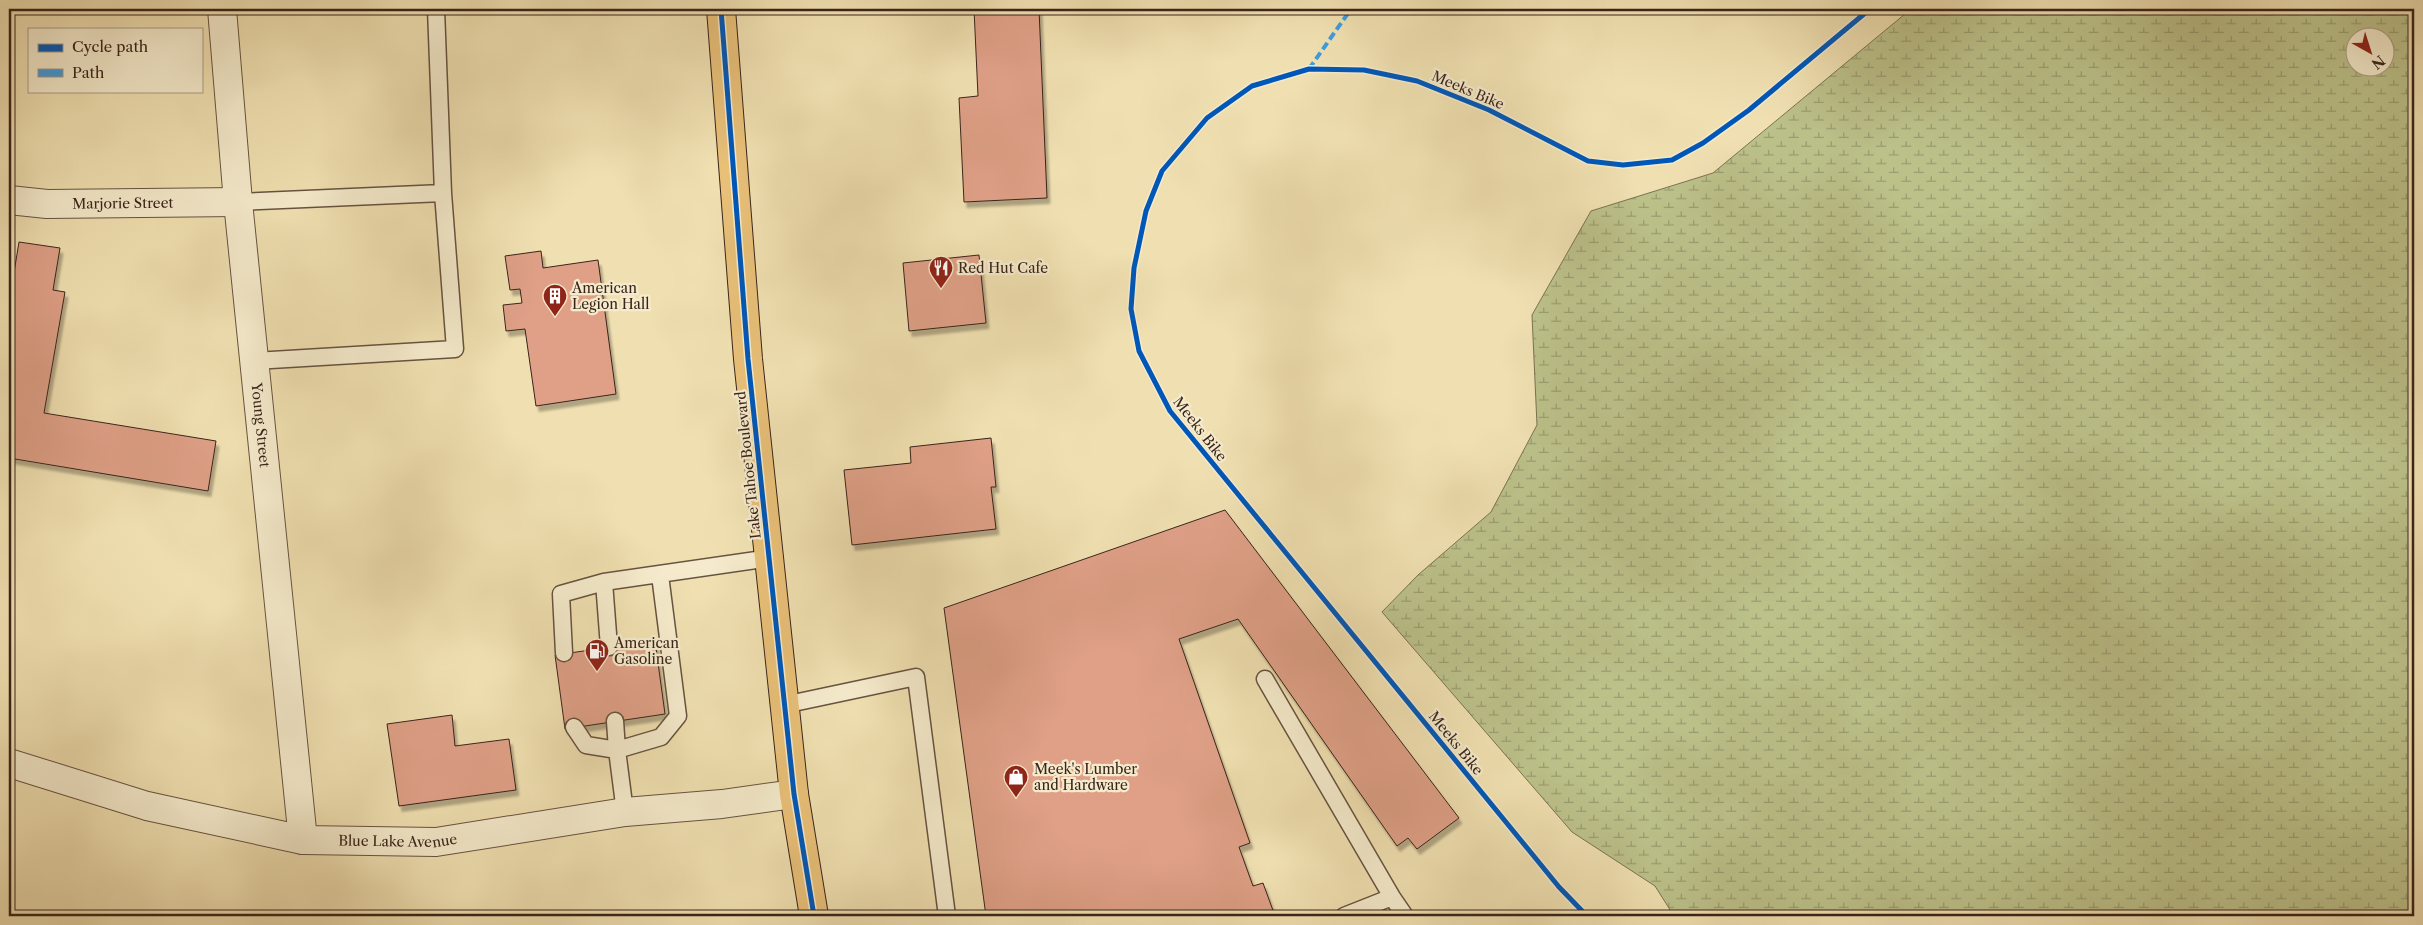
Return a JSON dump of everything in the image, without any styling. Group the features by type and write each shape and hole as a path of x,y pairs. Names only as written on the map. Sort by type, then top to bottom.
{"highway":[{"name":"Lake Tahoe Boulevard","path":"721,9 748,359 794,794 814,916"}],"street":[{"name":"Young Street","path":"222,9 238,202 303,840"},
{"name":"Marjorie Street","path":"9,200 47,204 238,202"},
{"name":"Blue Lake Avenue","path":"9,763 147,806 303,840 436,842 625,812 722,804 794,794"}],"lane":[{"path":"254,361 455,349 443,193 436,9"},
{"path":"238,202 443,193"},
{"path":"564,653 561,594 604,582 660,576 696,568 770,558"},
{"path":"574,727 586,745 617,750 661,737 678,716 660,576"},
{"path":"604,582 609,647"},
{"path":"784,705 916,677 946,916"},
{"path":"1265,679 1405,916"},
{"path":"615,722 625,812"},
{"path":"1344,916 1392,896"}],"green space":[{"path":"1911,9 2414,9 2414,916 1674,916 1655,886 1572,832 1382,612 1418,575 1491,512 1537,425 1532,315 1591,211 1713,173"}],"building":[{"path":"974,9 1039,9 1047,198 964,202 959,98 978,96"},
{"path":"19,242 60,248 53,290 65,292 44,413 216,441 208,491 9,458 9,363 12,345 9,345 9,303"},
{"name":"American Legion Hall","path":"541,251 543,268 598,260 616,394 536,406 525,329 506,331 503,305 522,303 520,289 510,290 505,256"},
{"path":"979,255 986,323 909,331 903,263"},
{"path":"991,438 996,487 991,487 996,529 852,545 844,470 911,463 910,447"},
{"path":"1225,510 1459,818 1417,849 1408,838 1397,846 1238,619 1179,639 1250,843 1239,847 1253,886 1263,883 1275,916 986,916 944,608"},
{"path":"655,641 665,714 565,729 555,655"},
{"path":"452,715 455,746 509,739 516,790 399,806 387,724"}],"marked path":[{"path":"1309,69 1351,9"}],"cycle path":[{"path":"721,9 748,359 794,794 814,916"},
{"name":"Meeks Bike","path":"1587,916 1559,887 1170,411 1139,351 1131,309 1134,268 1146,211 1162,171 1207,118 1252,86 1309,69 1364,70 1417,81 1489,110 1588,161 1623,165 1672,160 1703,143 1749,110 1870,9"}],"place":[{"name":"Red Hut Cafe","path":"941,289"},
{"name":"American Legion Hall","path":"555,317"},
{"name":"American Gasoline","path":"597,672"},
{"name":"Meek's Lumber and Hardware","path":"1016,798"}]}
